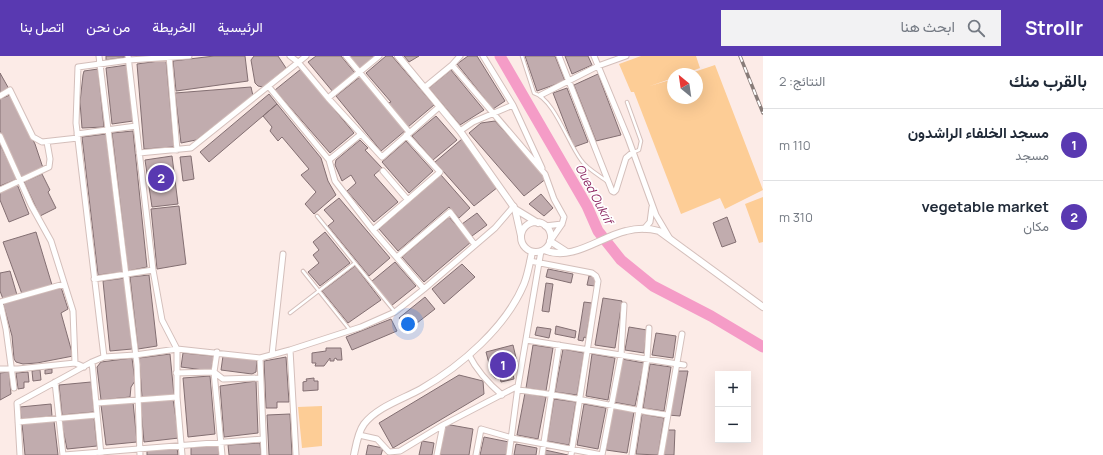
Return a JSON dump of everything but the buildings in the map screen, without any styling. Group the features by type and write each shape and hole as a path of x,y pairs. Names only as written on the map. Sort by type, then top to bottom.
{"street":[{"path":"99,56 135,355 140,455"},
{"path":"104,357 78,136 78,67 128,58 189,56"},
{"path":"290,56 298,62 328,98 382,156 438,107"},
{"path":"139,153 191,148 306,56"},
{"path":"346,56 361,72 440,172 373,230"},
{"path":"328,98 379,56"},
{"path":"398,56 438,107 460,131 514,208 523,245 532,252 567,252 596,243 624,231 644,229 659,231 763,307"},
{"path":"424,88 452,65 460,56"},
{"path":"483,56 513,105 563,215 562,224 543,251 539,263 518,388 509,455"},
{"path":"559,56 608,183 614,192 626,158 633,152"},
{"path":"594,56 633,152 652,204 661,225 669,237"},
{"path":"541,95 598,66 626,56"},
{"path":"169,57 177,150"},
{"path":"128,58 153,270 162,320 177,349 177,397 182,455"},
{"path":"452,65 492,114 545,174"},
{"path":"269,87 329,160 335,181 373,230 424,289"},
{"path":"0,96 10,90 33,137 42,142 136,126"},
{"path":"460,131 473,122 513,105"},
{"path":"329,160 361,134"},
{"path":"0,136 31,205 51,241 73,311 75,363"},
{"path":"0,190 48,167 50,159 47,142"},
{"path":"383,171 407,199"},
{"path":"644,229 650,222 652,204"},
{"path":"514,208 545,226 562,224"},
{"path":"20,455 17,403 92,362 104,357 135,355 177,349 217,352 260,358 290,350 350,330 395,312 424,289 501,222 514,208"},
{"path":"397,257 450,212 475,244"},
{"path":"521,238 526,226 538,223"},
{"path":"545,226 550,234 551,241 567,252"},
{"path":"354,455 359,435 364,424 373,414 422,388 483,342 514,303 524,283 532,252"},
{"path":"272,355 283,254"},
{"path":"530,261 592,273 597,278 588,350 571,452"},
{"path":"94,279 153,270"},
{"path":"14,388 6,329 0,302 64,284"},
{"path":"476,455 481,429 571,452 602,455 620,355 624,305"},
{"path":"632,455 649,328"},
{"path":"661,455 682,334"},
{"path":"526,340 684,365"},
{"path":"542,455 559,345"},
{"path":"290,350 296,455"},
{"path":"217,352 214,372 222,455"},
{"path":"468,354 476,369 490,385 502,394"},
{"path":"260,358 264,455"},
{"path":"92,362 101,453"},
{"path":"0,369 75,363 84,367"},
{"path":"176,373 214,372 223,379 260,378"},
{"path":"55,382 58,418 64,455 263,438"},
{"path":"359,435 377,439 389,452 400,453 443,425 502,394 518,388 667,415"},
{"path":"97,404 177,397"},
{"path":"18,422 97,414"},
{"path":"437,455 443,425"}],"lane":[{"path":"522,56 534,93 541,95 553,110 570,145 582,162 608,183"},
{"path":"627,102 641,141 639,150 633,152"},
{"path":"317,216 395,312"},
{"path":"290,313 355,263"},
{"path":"303,271 350,330"}],"shaded area":[{"path":"641,56 696,56 700,68 667,68 667,80 650,86 667,81 667,104 703,104 703,69 715,65 763,190 725,209 720,198 681,214 634,92 631,92 619,64"},
{"path":"763,197 763,242 759,243 745,204"},
{"path":"322,406 322,446 302,448 298,407"}],"waterway":[{"name":"Oued Oukrif","path":"500,56 587,206 598,231 621,260 653,286 711,316 763,347"}],"railway":[{"path":"740,56 763,113"}],"place":[{"name":"vegetable market","path":"161,178"},
{"name":"مسجد الخلفاء الراشدون","path":"503,365"}]}
